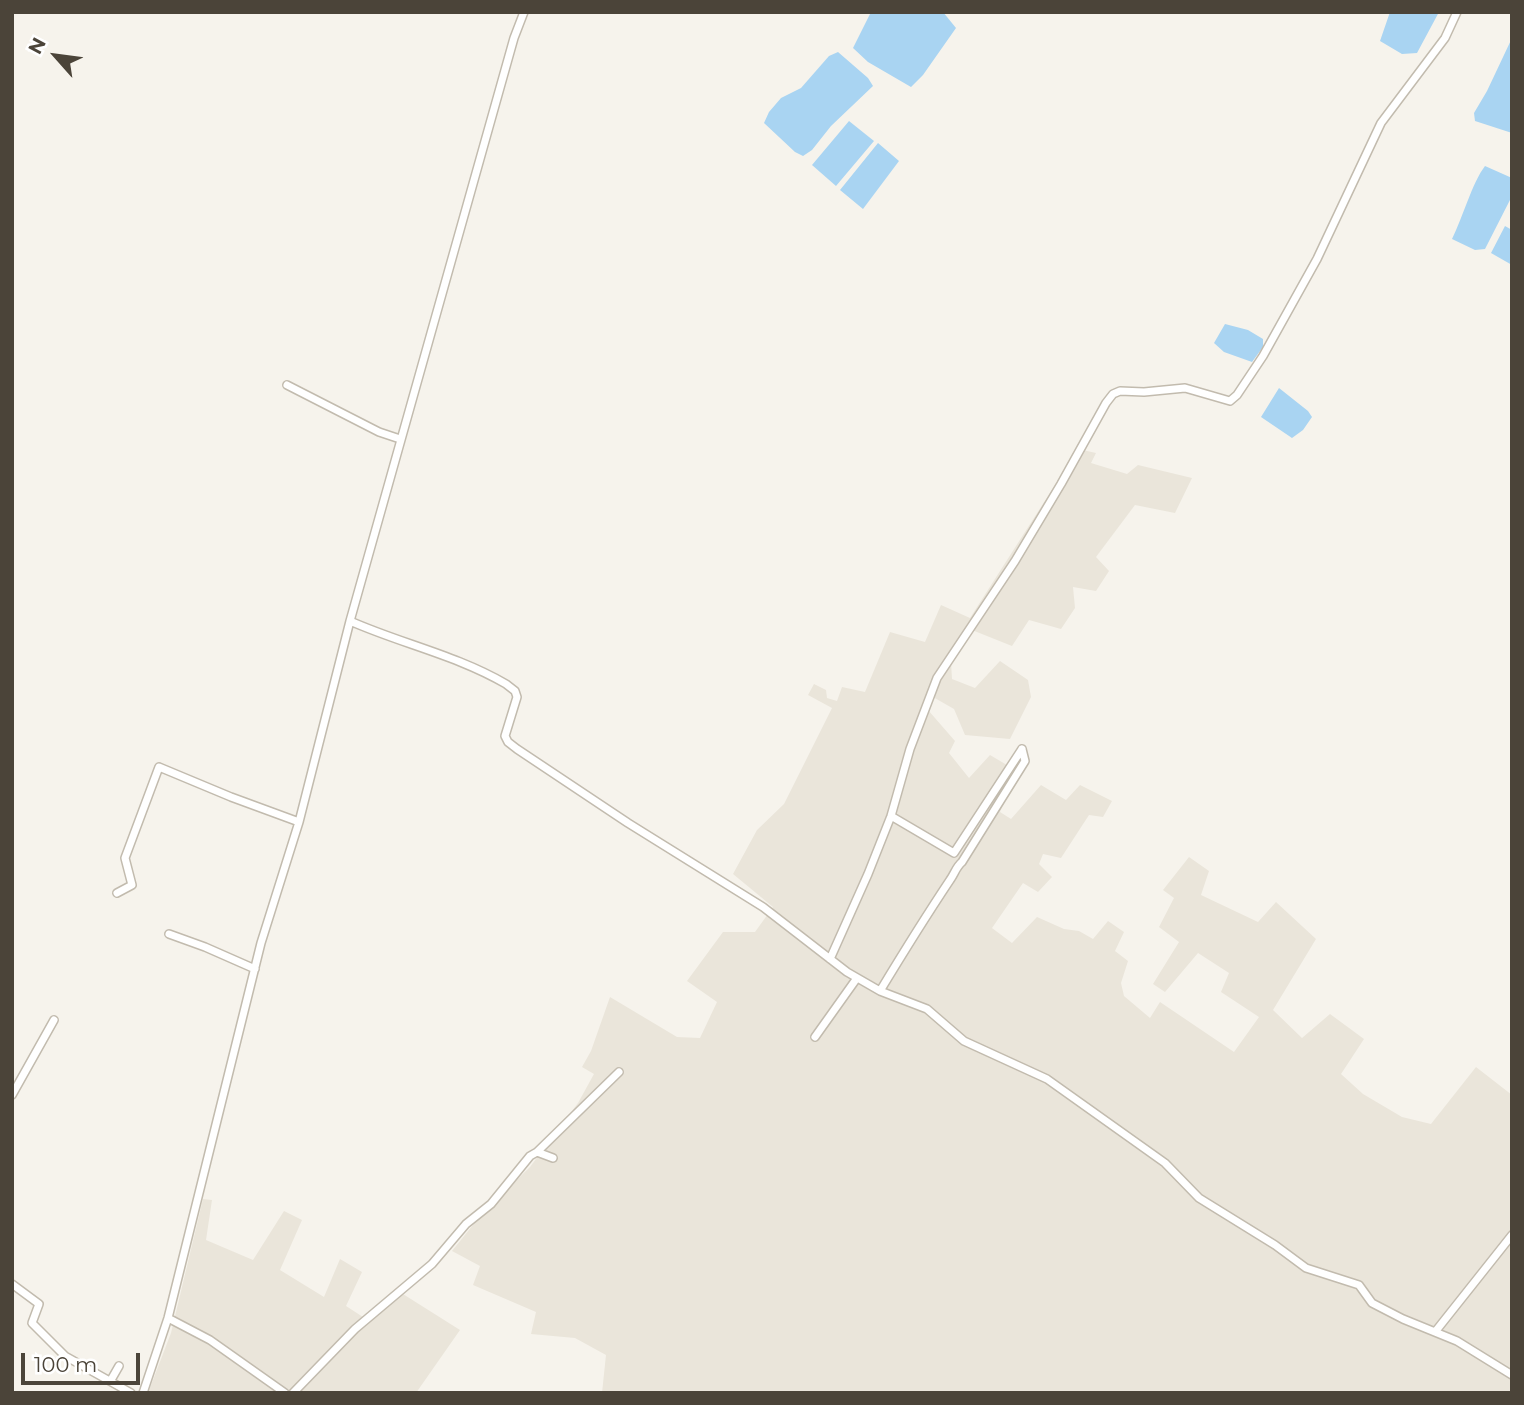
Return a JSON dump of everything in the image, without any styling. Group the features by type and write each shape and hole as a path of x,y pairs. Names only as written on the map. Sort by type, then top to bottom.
{"street":[{"path":"142,1393 168,1318 255,969 299,822 400,439 514,38 524,12"},
{"path":"830,959 891,816 910,749 937,678 1014,561 1106,403 1120,391 1144,392 1185,388 1230,401 1237,395 1263,356 1317,259 1381,123 1445,38 1457,12"},
{"path":"287,385 379,432 400,439"},
{"path":"350,621 437,651 506,684 515,691 517,697 516,708 506,731 508,742 628,823 762,907 857,978 880,991 927,1009 964,1041 1047,1079 1165,1163 1199,1198 1275,1245 1306,1268 1359,1285 1372,1303 1403,1320 1457,1342 1512,1375"},
{"path":"880,991 1024,761 1022,749 954,853 891,816"},
{"path":"117,893 132,886 125,858 159,767 299,822"},
{"path":"169,934 255,969"},
{"path":"815,1037 857,978"},
{"path":"12,1095 54,1020"},
{"path":"293,1393 355,1329 432,1264 466,1224 491,1204 530,1156 619,1072"},
{"path":"537,1152 552,1158"},
{"path":"1435,1332 1512,1235"},
{"path":"12,1284 39,1304 32,1323 51,1344 65,1356 131,1393"},
{"path":"168,1318 210,1340 285,1393"},
{"path":"111,1380 119,1366"}],"shaded area":[{"path":"1078,449 1096,453 1091,463 1127,474 1138,465 1192,478 1175,513 1135,505 1096,557 1109,571 1096,591 1073,587 1075,608 1061,629 1029,620 1012,646 972,630 951,662 952,679 975,688 1000,661 1028,680 1031,697 1010,739 965,735 954,709 933,697 928,710 955,741 949,753 969,778 990,755 1017,771 1000,812 1011,819 1041,785 1066,800 1080,785 1112,801 1103,817 1089,815 1061,858 1043,854 1039,864 1052,877 1038,892 1023,883 992,928 1012,943 1037,917 1064,929 1079,931 1093,939 1108,921 1124,932 1115,951 1128,961 1121,983 1124,996 1150,1018 1160,1002 1234,1052 1259,1017 1221,992 1229,973 1198,953 1165,992 1153,984 1179,942 1159,927 1174,898 1163,890 1189,857 1209,871 1201,895 1258,922 1276,902 1316,939 1273,1010 1302,1038 1330,1014 1364,1039 1341,1074 1363,1094 1402,1117 1431,1124 1476,1067 1512,1095 1512,1393 602,1393 606,1355 575,1338 531,1334 536,1312 473,1285 480,1266 452,1251 481,1215 530,1167 578,1103 594,1074 582,1067 591,1051 610,997 677,1037 700,1038 717,1002 687,981 723,932 755,932 773,907 733,874 757,830 784,804 832,708 808,695 814,684 826,690 827,698 837,701 842,687 865,692 890,632 925,642 941,605 970,618"},
{"path":"203,1199 212,1200 206,1240 253,1260 284,1211 302,1220 280,1270 324,1297 340,1259 362,1272 346,1306 363,1317 395,1289 460,1330 416,1393 148,1393 171,1333"}],"water":[{"path":"871,12 943,12 956,28 923,75 911,87 868,62 853,48"},
{"path":"1390,12 1439,12 1417,53 1402,54 1380,41"},
{"path":"1512,38 1512,133 1475,121 1474,113"},
{"path":"838,52 868,78 873,86 831,126 812,150 803,156 795,152 764,123 781,98 801,88 829,56"},
{"path":"849,121 874,141 836,186 812,165"},
{"path":"878,143 899,161 863,209 840,190"},
{"path":"1485,166 1512,178 1511,198 1485,249 1475,250 1452,239"},
{"path":"1505,226 1512,230 1512,265 1491,253"},
{"path":"1225,324 1248,330 1263,339 1263,347 1252,362 1224,352 1214,343"},
{"path":"1279,388 1312,417 1303,430 1292,438 1261,417"}]}
